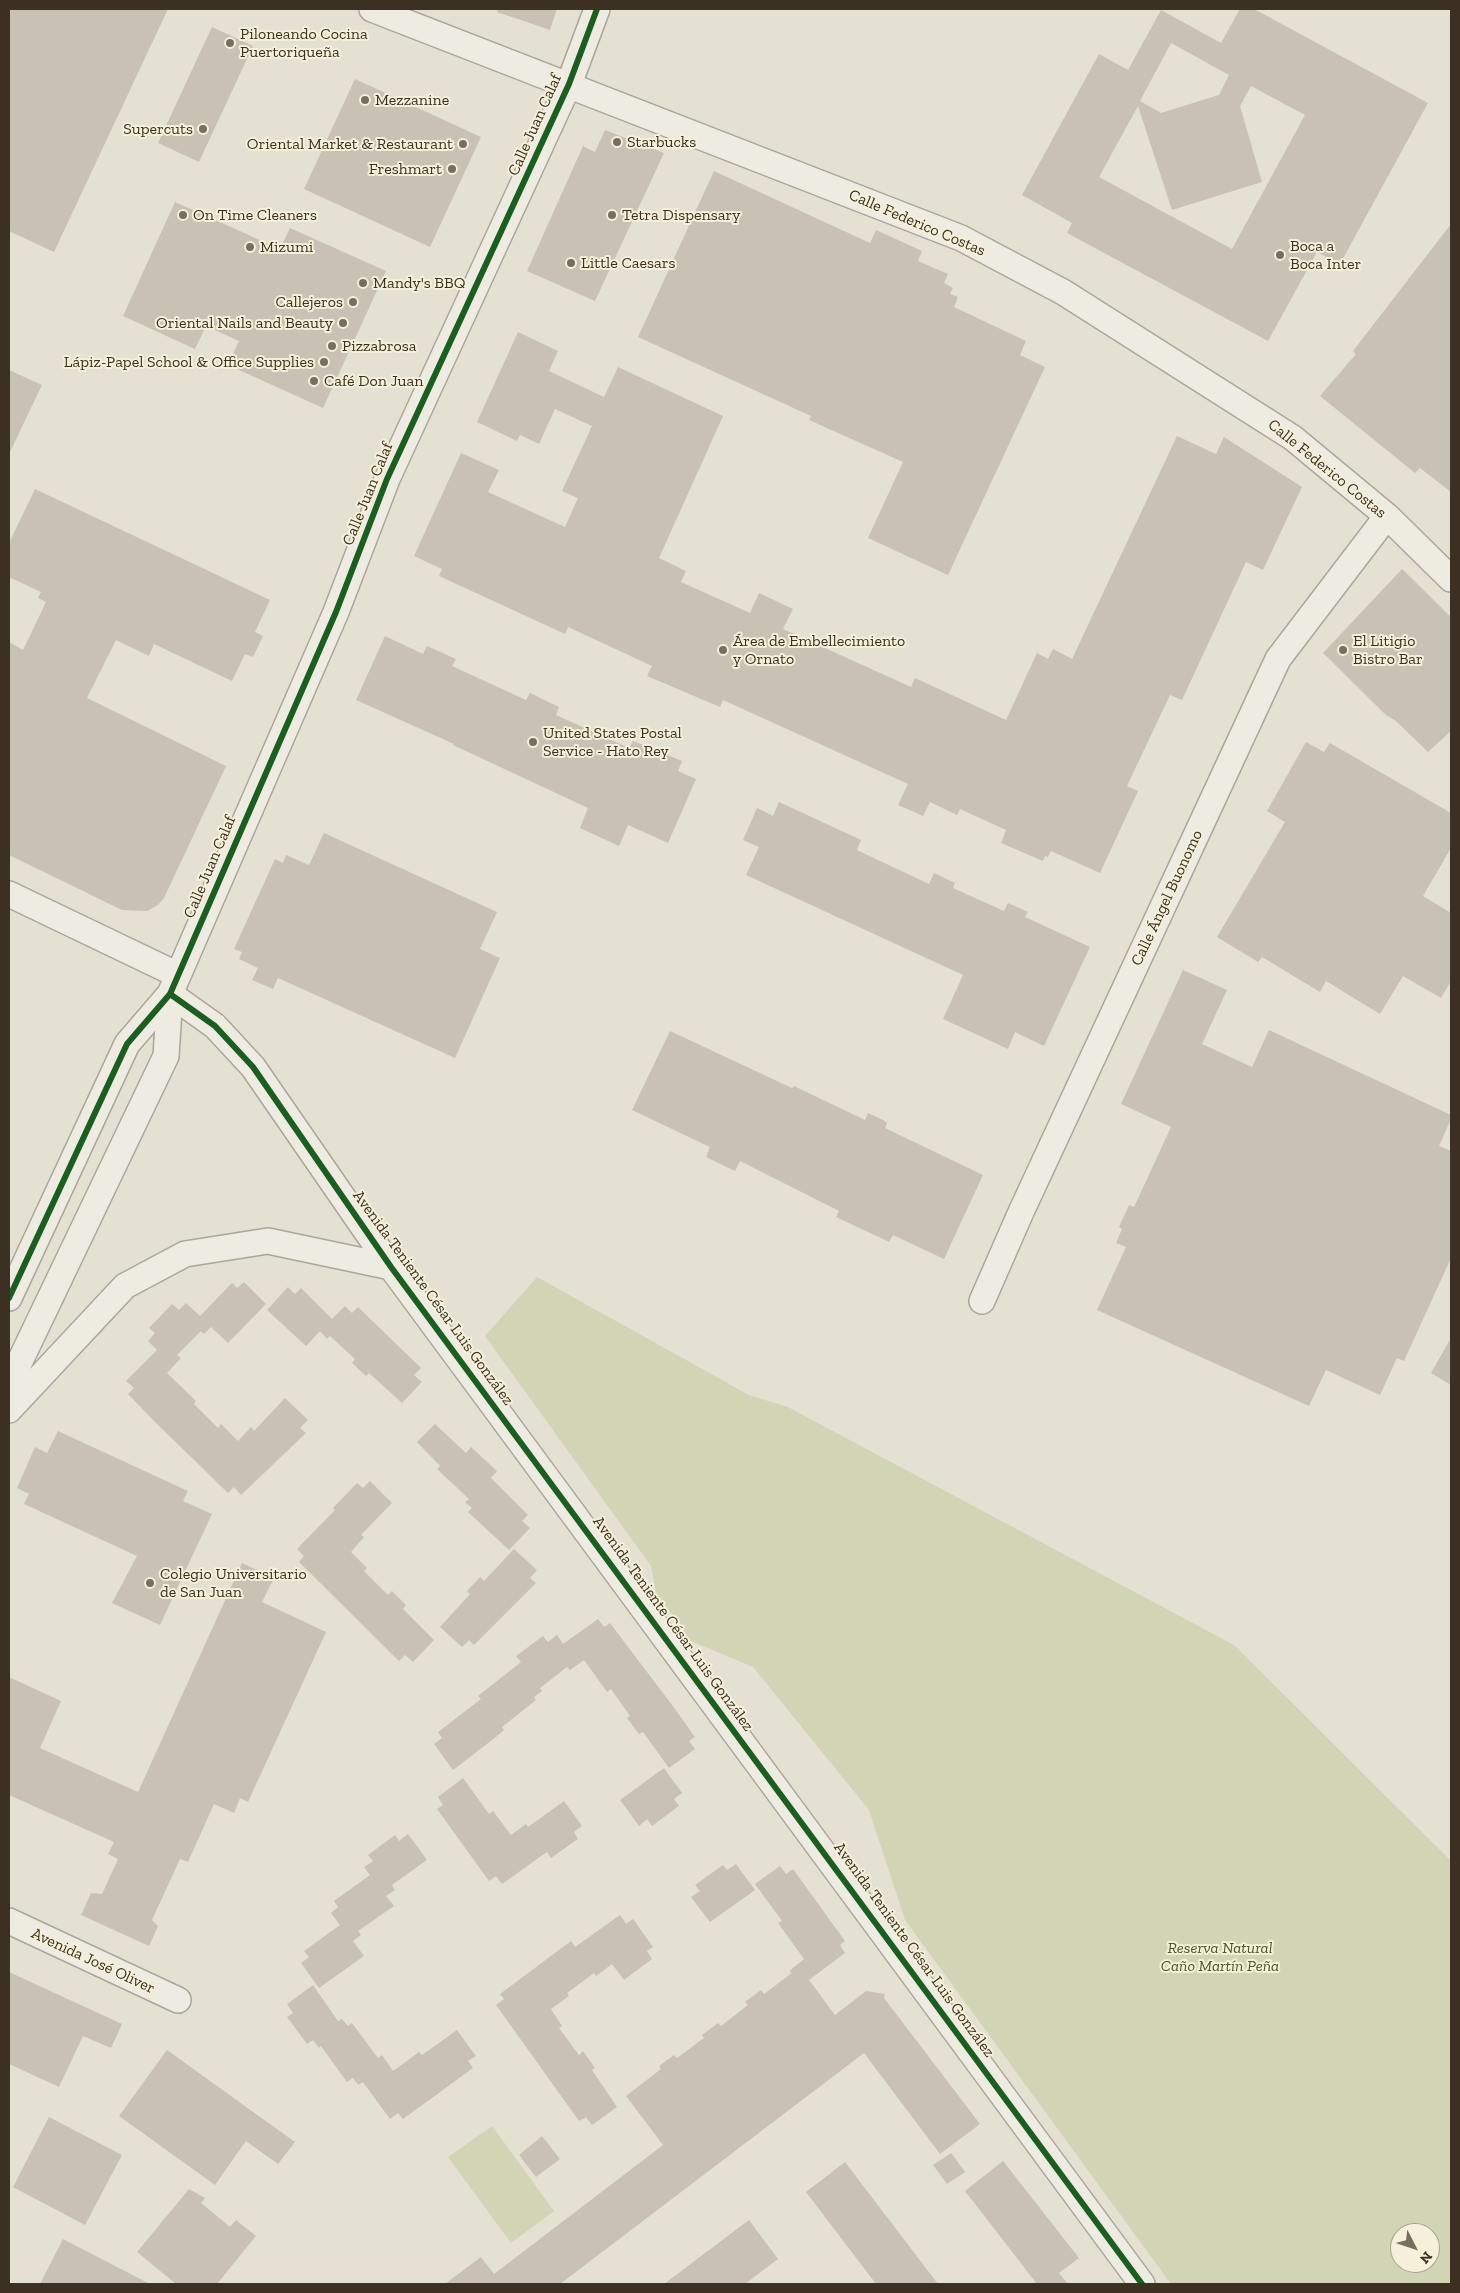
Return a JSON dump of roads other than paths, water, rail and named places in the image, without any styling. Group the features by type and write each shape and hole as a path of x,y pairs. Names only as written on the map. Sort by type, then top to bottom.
{"street":[{"name":"Calle Federico Costas","path":"372,9 961,238 1063,292 1293,438 1387,516 1451,579"},
{"name":"Calle Juan Calaf","path":"174,984 336,612 387,479 569,84 598,9"},
{"name":"Calle Ángel Buonomo","path":"982,1301 1021,1212 1278,659 1387,516"},
{"name":"Avenida Teniente César Luis González","path":"9,894 174,984 253,1067 391,1267 1142,2284"},
{"path":"9,1298 127,1044 174,984"},
{"path":"9,1384 166,1056 174,984"},
{"path":"9,1410 125,1286 185,1254 268,1241 391,1267"},
{"name":"Avenida José Oliver","path":"9,1921 178,2000"}],"place":[{"name":"Piloneando Cocina Puertoriqueña","path":"230,43"},
{"name":"Mezzanine","path":"365,100"},
{"name":"Supercuts","path":"203,129"},
{"name":"Starbucks","path":"617,142"},
{"name":"Oriental Market & Restaurant","path":"463,144"},
{"name":"Freshmart","path":"452,169"},
{"name":"On Time Cleaners","path":"183,215"},
{"name":"Tetra Dispensary","path":"612,215"},
{"name":"Mizumi","path":"250,247"},
{"name":"Boca a Boca Inter","path":"1280,255"},
{"name":"Little Caesars","path":"571,263"},
{"name":"Mandy's BBQ","path":"363,283"},
{"name":"Callejeros","path":"353,302"},
{"name":"Oriental Nails and Beauty","path":"343,323"},
{"name":"Pizzabrosa","path":"332,346"},
{"name":"Lápiz-Papel School & Office Supplies","path":"324,362"},
{"name":"Café Don Juan","path":"314,381"},
{"name":"Área de Embellecimiento y Ornato","path":"723,650"},
{"name":"El Litigio Bistro Bar","path":"1343,650"},
{"name":"United States Postal Service - Hato Rey","path":"533,742"},
{"name":"Colegio Universitario de San Juan","path":"150,1583"}],"park label":[{"name":"Reserva Natural Caño Martín Peña","path":"1220,1957"}]}
